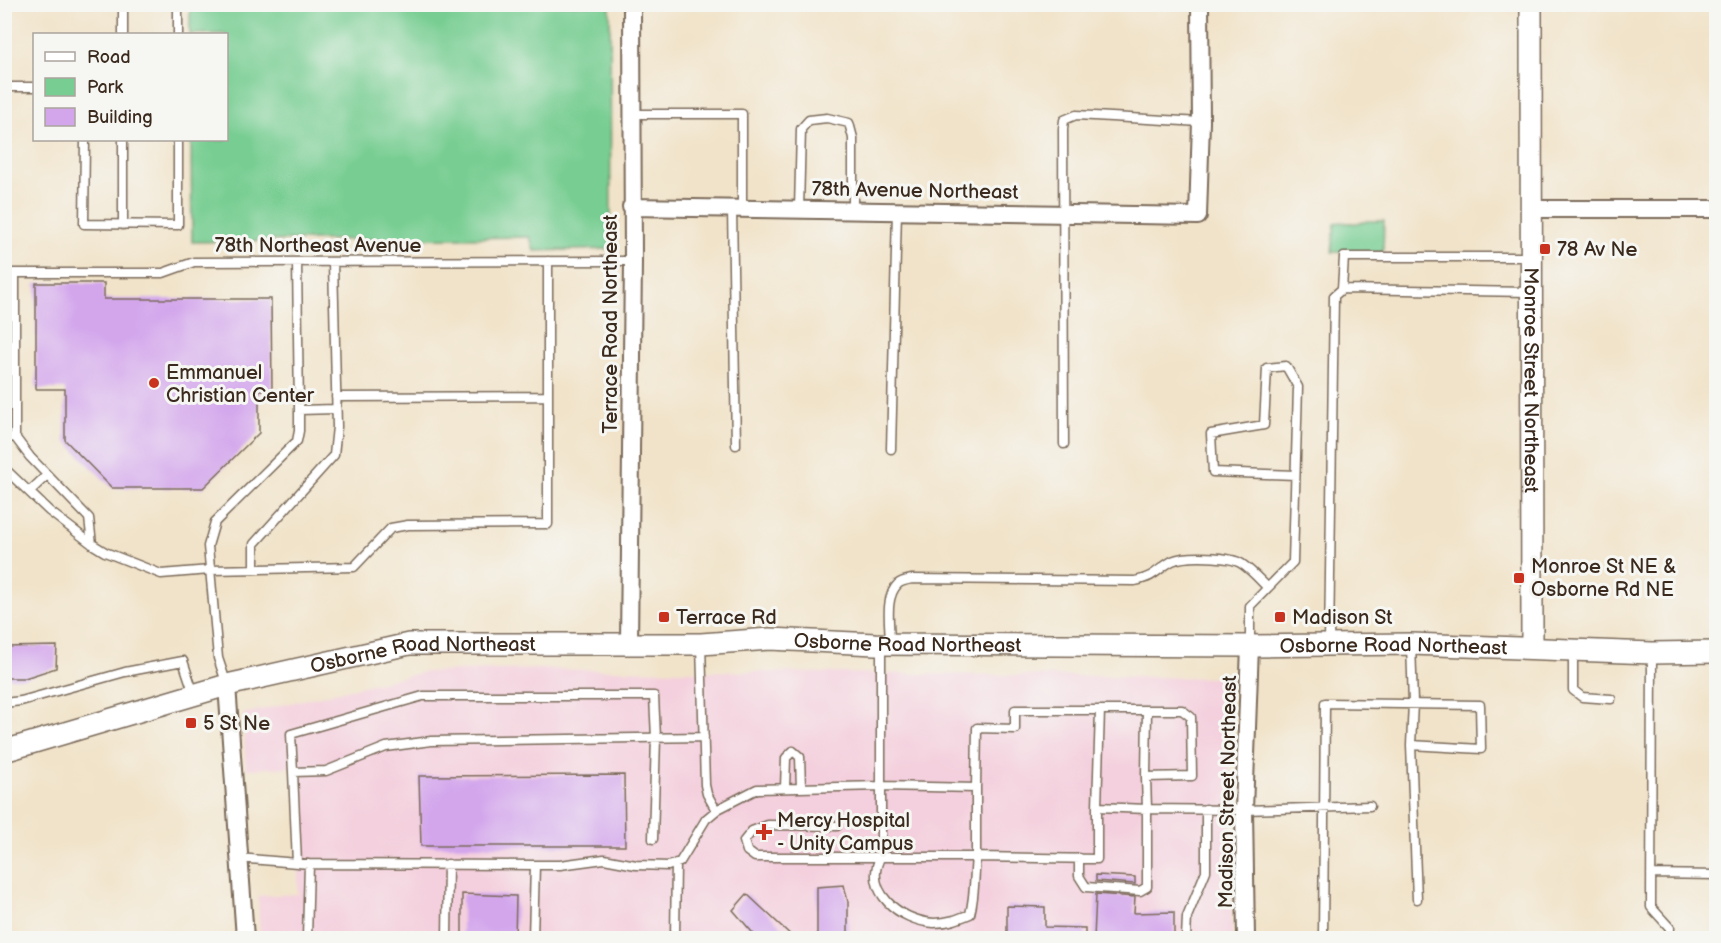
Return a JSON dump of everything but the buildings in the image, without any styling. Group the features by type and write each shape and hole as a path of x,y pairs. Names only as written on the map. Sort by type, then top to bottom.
{"street":[{"name":"Terrace Road Northeast","path":"629,644 633,261 632,4"},
{"path":"1200,4 1201,122"},
{"name":"Monroe Street Northeast","path":"1531,4 1532,648"},
{"name":"78th Avenue Northeast","path":"632,207 1198,216 1201,122"},
{"path":"1532,209 1716,209"},
{"name":"Osborne Road Northeast","path":"4,751 227,685 409,644 701,644 770,639 886,644 1250,646 1411,644 1652,653 1716,652"},
{"name":"Madison Street Northeast","path":"1246,939 1245,810 1250,646"},
{"path":"227,685 245,939"}],"lane":[{"path":"123,4 123,33"},
{"path":"178,4 178,33"},
{"path":"4,87 33,87"},
{"path":"632,114 742,114 737,209 736,445"},
{"path":"1064,444 1062,129 1064,120 1070,117 1201,122"},
{"path":"799,209 801,129 809,120 827,118 849,123 854,138 853,211"},
{"path":"85,141 84,224 123,225 178,225 178,141"},
{"path":"123,141 123,225"},
{"path":"891,449 897,211"},
{"path":"1342,289 1344,257 1532,256"},
{"path":"4,468 49,511 92,544 105,552 161,574 210,570 354,567 391,528 408,525 548,524 548,261"},
{"name":"78th Northeast Avenue","path":"4,273 162,273 194,262 633,261"},
{"path":"227,685 218,658 208,546 215,522 297,441 299,410 297,262"},
{"path":"254,569 254,544 334,454 336,397 333,262"},
{"path":"15,273 15,437 30,457 89,518 92,544"},
{"path":"1329,644 1334,296 1342,289 1532,292"},
{"path":"1250,646 1250,606 1293,562 1296,475 1298,387 1286,366 1267,368 1264,425 1211,434 1213,472 1296,475"},
{"path":"336,397 548,396"},
{"path":"299,410 336,409"},
{"path":"4,438 15,437"},
{"path":"29,492 47,475"},
{"path":"1146,777 1192,776 1191,717 1182,710 1015,710 1015,729 977,728 975,894 970,914 950,922 932,923 901,914 884,900 876,881 875,867 881,856 880,786 886,644 892,593 899,583 912,579 1135,580 1150,578 1173,561 1186,558 1231,559 1242,564 1267,587"},
{"path":"701,644 705,785 716,810"},
{"path":"1411,644 1418,899"},
{"path":"1573,650 1573,690 1582,697 1611,699"},
{"path":"1652,653 1651,907 1670,928 1670,939"},
{"path":"4,703 125,672 183,661 195,695"},
{"path":"297,863 291,734 423,696 654,696 656,738 653,839"},
{"path":"1323,939 1325,703 1480,705 1481,749 1412,745"},
{"path":"837,826 768,825 752,831 744,841 747,850 755,857 1096,859 1100,710"},
{"path":"1079,858 1079,876 1086,886 1140,891 1147,886 1147,710"},
{"path":"293,772 326,771 386,747 431,741 704,737"},
{"path":"785,788 786,758 793,751 800,757 801,788"},
{"path":"238,858 309,864 535,865 560,865 604,859 636,865 668,866 680,862 706,819 716,810 757,789 880,786 976,788"},
{"path":"1097,807 1245,810 1370,806"},
{"path":"1186,939 1187,916 1206,871 1206,809"},
{"path":"675,939 676,863"},
{"path":"307,939 309,864"},
{"path":"447,939 448,864"},
{"path":"534,939 535,865"},
{"path":"1651,874 1716,874"}],"shaded area":[{"name":"Mercy Hospital - Unity Campus","path":"539,669 1228,678 1232,938 260,938 258,896 298,894 298,767 246,769 243,714 424,672"}],"green space":[{"path":"190,5 610,5 611,249 534,251 530,237 192,242 191,141 228,141 228,33 190,33"},
{"path":"1384,221 1383,252 1332,252 1335,223"}],"place":[{"name":"78 Av Ne","path":"1545,249"},
{"name":"Emmanuel Christian Center","path":"154,383"},
{"name":"Monroe St NE & Osborne Rd NE","path":"1519,578"},
{"name":"Terrace Rd","path":"664,617"},
{"name":"Madison St","path":"1280,617"},
{"name":"5 St Ne","path":"191,723"},
{"name":"Mercy Hospital - Unity Campus","path":"764,832"}]}
